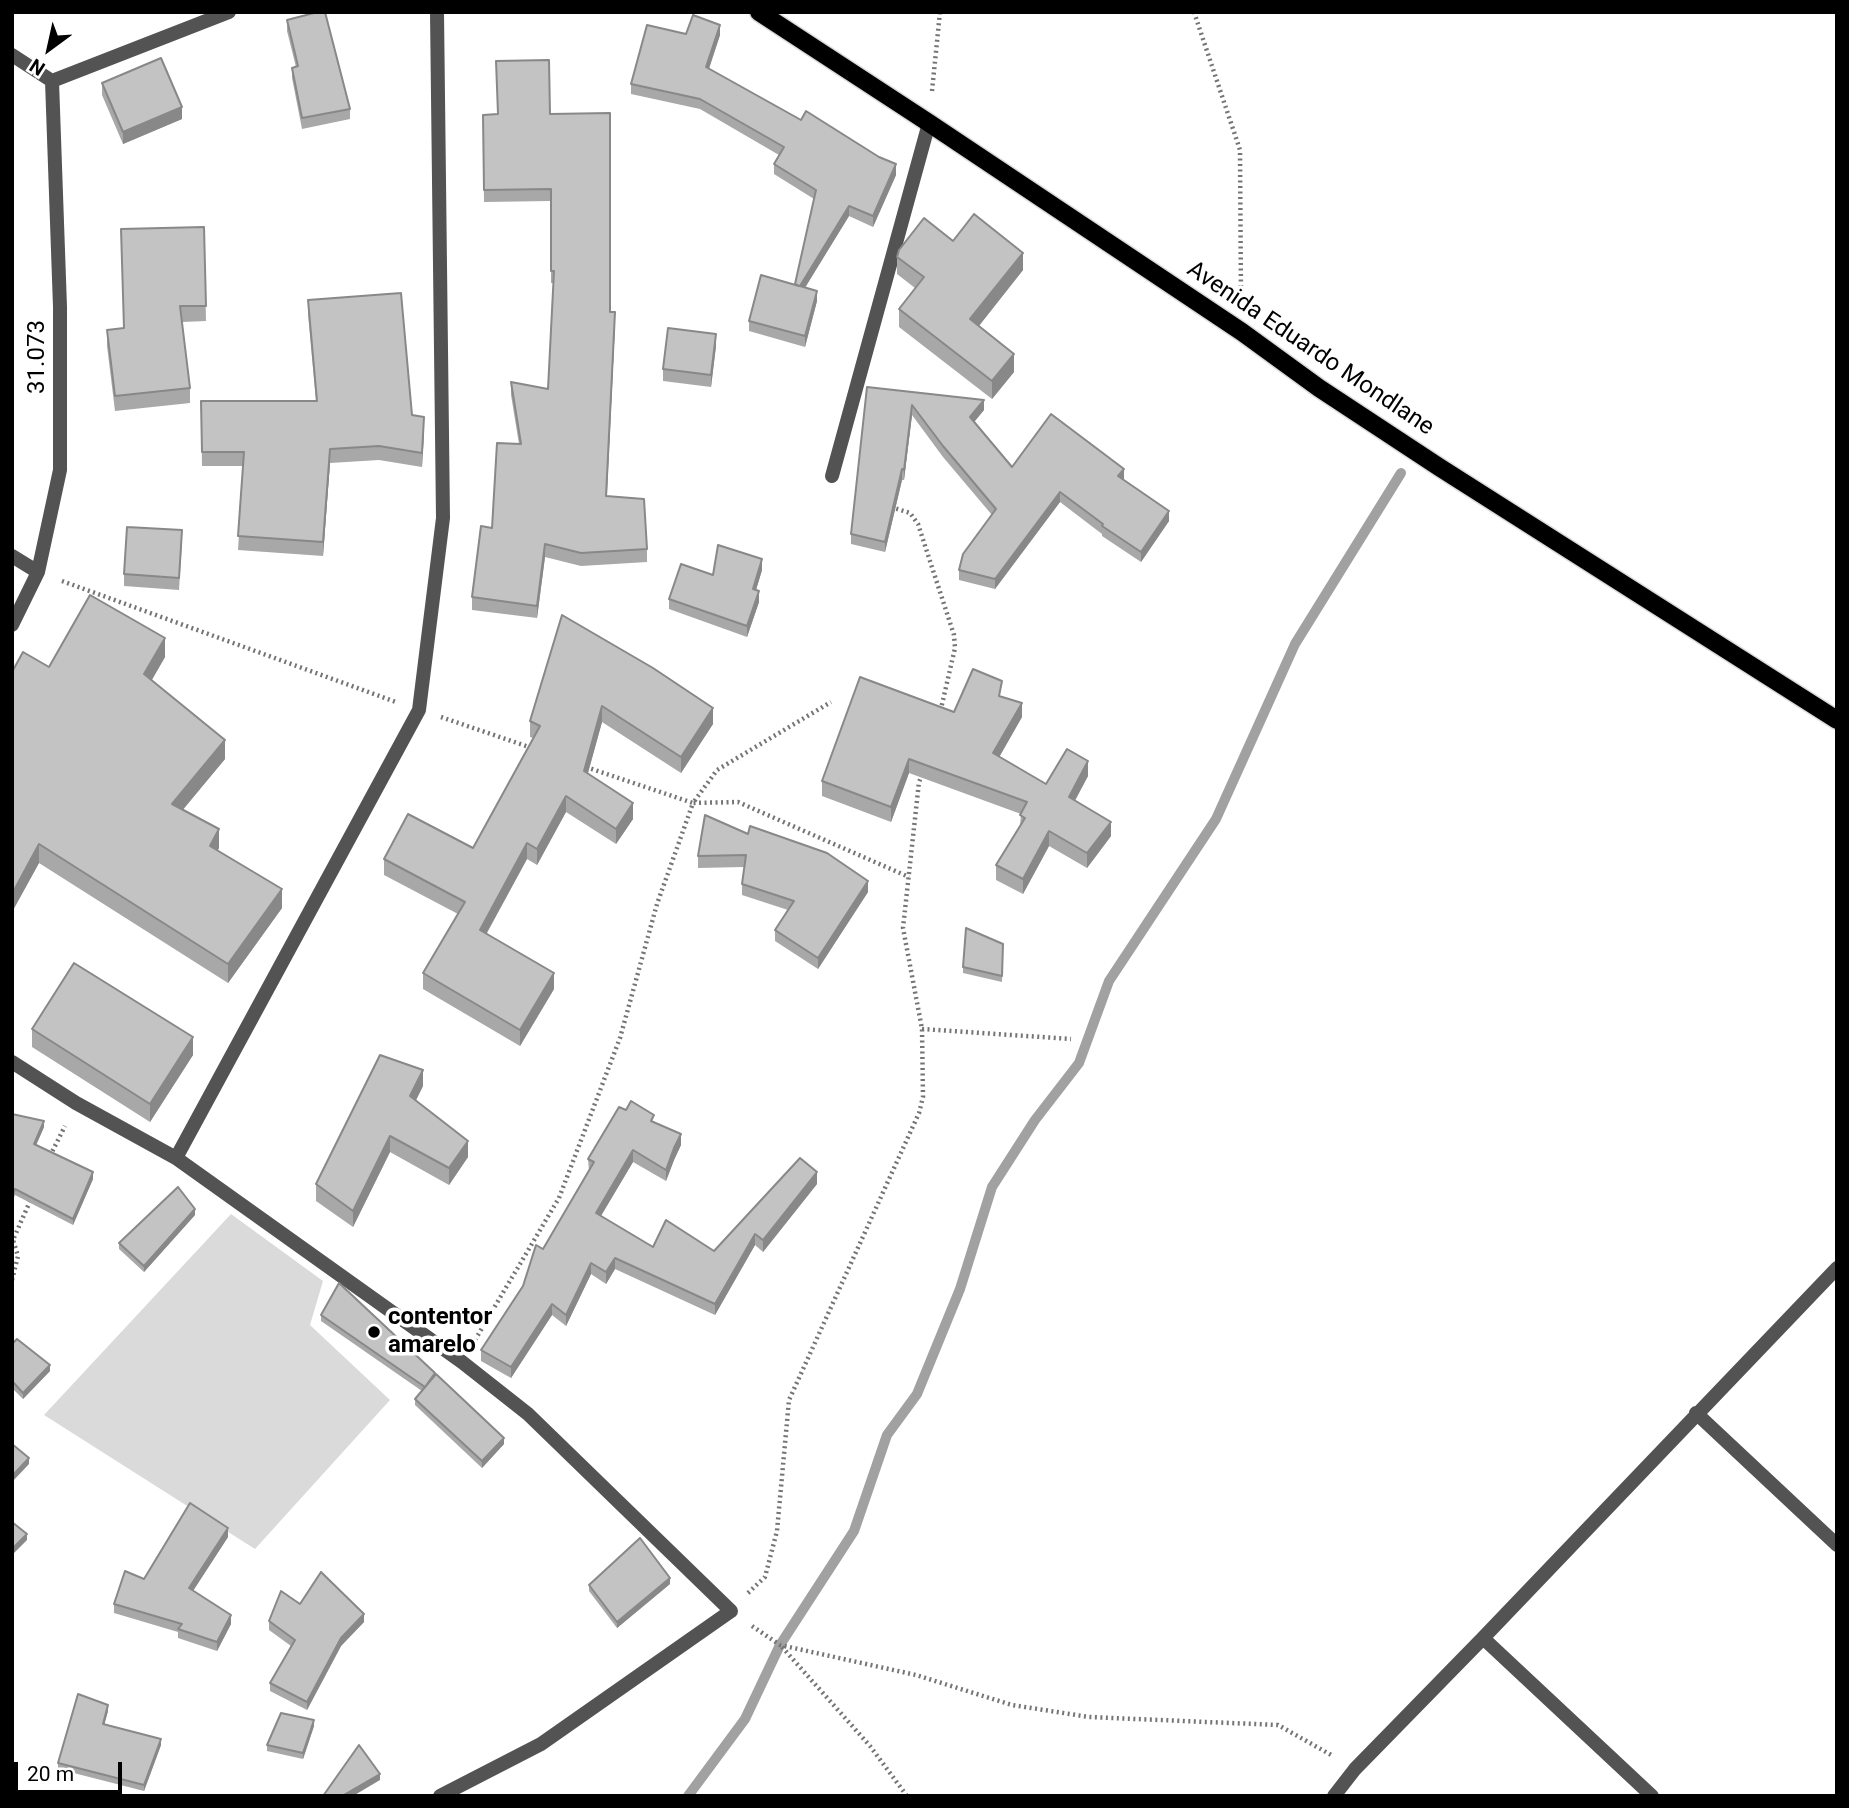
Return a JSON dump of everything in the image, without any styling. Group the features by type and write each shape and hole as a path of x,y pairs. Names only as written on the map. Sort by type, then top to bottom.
{"main road":[{"name":"Avenida Eduardo Mondlane","path":"759,12 1242,332 1319,388 1428,460 1837,720"}],"street":[{"path":"12,55 52,81 229,12"},
{"path":"176,1158 419,710 443,518 438,12"},
{"name":"31.073","path":"12,625 38,572 60,470 61,307 52,81"},
{"path":"832,476 929,123"},
{"path":"12,556 38,572"},
{"path":"12,1062 76,1103 176,1158 462,1362 528,1414 731,1611 541,1744 440,1796"},
{"path":"1334,1796 1355,1769 1837,1268"},
{"path":"1696,1413 1837,1545"},
{"path":"1483,1638 1652,1796"}],"path":[{"path":"929,123 940,12"},
{"path":"1194,12 1240,150 1242,332"},
{"path":"884,504 909,513 918,523 954,635 955,648 938,721"},
{"path":"38,572 537,750"},
{"path":"462,1362 559,1198 620,1038 657,904 693,803 717,770 831,702"},
{"path":"576,763 693,803 738,802 909,877"},
{"path":"907,1796 870,1746 780,1645 731,1611 765,1577 776,1531 789,1400 919,1113 923,1097 922,1029 903,928 919,782 923,770"},
{"path":"922,1029 1071,1039"},
{"path":"47,1163 76,1103"},
{"path":"12,1280 18,1256 13,1240 32,1196"},
{"path":"780,1645 916,1675 1012,1705 1088,1717 1278,1725 1355,1769"}],"shaded area":[{"path":"231,1214 323,1281 310,1325 390,1400 255,1549 44,1415"}],"building":[{"path":"325,12 350,109 302,118 292,68 298,66 287,20"},
{"path":"693,15 720,25 706,67 801,120 806,111 879,157 896,164 873,216 849,206 800,286 817,291 805,336 749,321 761,275 799,286 795,284 816,190 774,164 784,147 700,99 631,84 647,25 686,34"},
{"path":"161,58 182,107 123,132 102,83"},
{"path":"549,60 550,114 610,113 610,312 615,312 606,496 644,499 647,549 581,553 545,544 537,606 472,597 481,526 492,528 497,443 521,444 511,382 548,389 554,271 551,271 551,189 484,190 483,115 498,114 496,61"},
{"path":"974,214 1023,253 970,319 1014,354 992,381 899,309 924,277 897,257 899,250 924,218 953,241"},
{"path":"204,227 206,306 180,306 190,388 115,396 107,330 124,328 121,229"},
{"path":"401,293 412,415 424,417 422,453 379,446 330,449 323,542 238,536 244,452 202,452 201,401 317,401 308,300"},
{"path":"668,328 716,334 711,375 663,369"},
{"path":"867,387 984,400 970,417 1012,467 1051,414 1124,469 1118,476 1169,511 1141,552 1102,526 1103,524 1060,492 995,579 959,570 963,554 996,509 912,405 904,470 902,469 885,542 851,534"},
{"path":"127,527 182,530 179,578 124,574"},
{"path":"718,545 762,559 753,589 759,591 747,626 669,599 681,564 713,575"},
{"path":"90,595 165,638 144,674 225,740 172,804 219,829 210,846 282,889 228,964 39,844 12,894 12,672 23,652 49,667"},
{"path":"562,615 653,668 713,708 681,757 602,706 584,771 633,803 616,829 566,796 537,849 527,843 480,930 554,973 520,1030 423,973 465,902 384,859 408,814 473,848 540,726 530,721"},
{"path":"973,669 1002,681 999,696 1022,703 993,753 1046,784 1067,749 1088,761 1069,797 1111,822 1087,853 1049,831 1023,879 996,865 1025,818 1020,815 1027,802 909,759 891,807 822,781 860,677 954,712"},
{"path":"705,815 748,834 750,826 827,853 868,881 818,958 775,930 794,901 742,884 746,855 698,856"},
{"path":"966,928 1003,944 1002,976 963,967"},
{"path":"74,963 193,1037 150,1104 32,1029"},
{"path":"380,1055 423,1070 410,1096 468,1141 449,1168 390,1136 353,1211 316,1184"},
{"path":"631,1101 654,1115 651,1121 681,1134 666,1170 633,1150 596,1213 653,1247 666,1220 714,1251 800,1158 817,1172 763,1240 755,1234 715,1304 615,1258 606,1272 591,1263 566,1315 552,1304 511,1367 481,1350 523,1286 536,1245 543,1249 594,1162 588,1159 619,1107 626,1110"},
{"path":"12,1114 44,1121 34,1144 93,1172 73,1219 15,1189 12,1197"},
{"path":"178,1187 195,1209 144,1266 119,1243"},
{"path":"339,1283 435,1373 425,1387 321,1315"},
{"path":"17,1339 50,1365 23,1393 12,1381 12,1344"},
{"path":"436,1374 504,1438 482,1461 415,1399"},
{"path":"12,1444 29,1458 12,1476"},
{"path":"190,1503 228,1528 189,1588 231,1615 217,1642 178,1629 182,1624 114,1604 125,1571 144,1579"},
{"path":"12,1522 27,1534 12,1549"},
{"path":"640,1538 670,1578 617,1622 589,1585"},
{"path":"321,1572 364,1614 341,1638 307,1702 270,1683 295,1640 269,1621 281,1591 300,1604"},
{"path":"78,1694 108,1705 103,1724 161,1739 144,1785 58,1763"},
{"path":"281,1713 314,1720 303,1753 267,1745"},
{"path":"359,1745 380,1774 342,1796 323,1796"}],"waterway":[{"path":"688,1796 745,1719 780,1645 854,1531 887,1435 917,1394 960,1289 992,1187 1035,1120 1079,1063 1109,981 1216,819 1295,644 1401,473"}],"place":[{"name":"contentor amarelo","path":"374,1332"}]}
